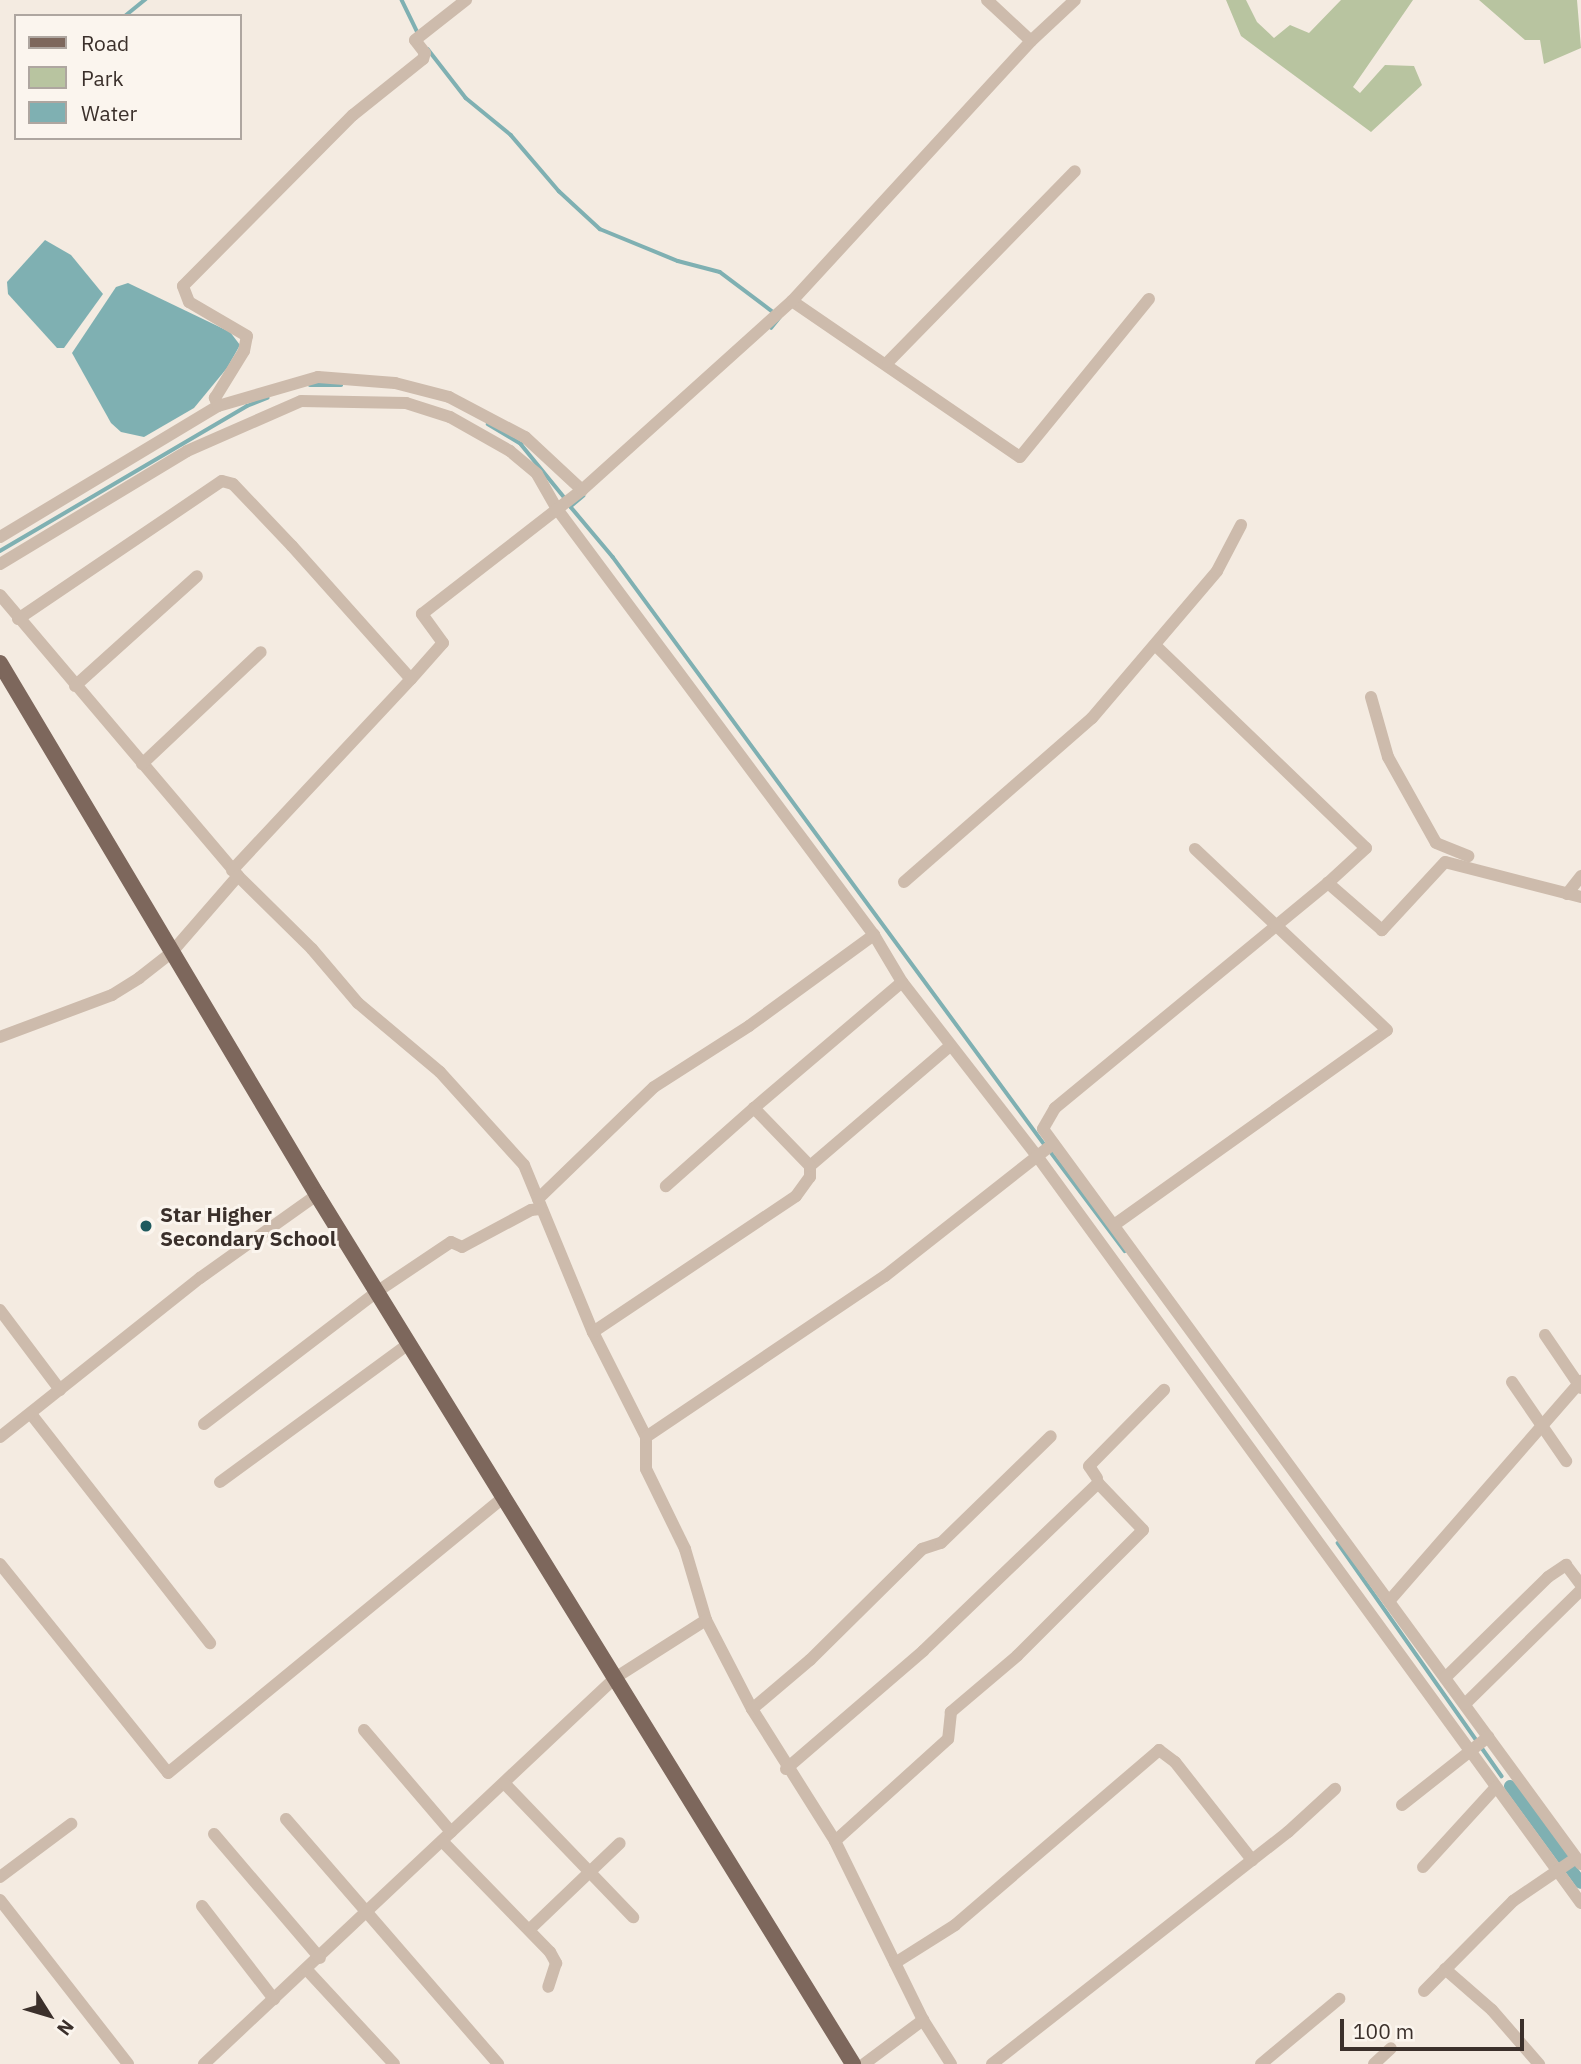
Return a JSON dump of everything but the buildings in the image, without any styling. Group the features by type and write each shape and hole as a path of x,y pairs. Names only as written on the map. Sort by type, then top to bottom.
{"main road":[{"path":"0,663 317,1195 853,2064"}],"street":[{"path":"218,406 215,398 244,351 247,336 189,302 183,286 273,191 353,115 423,60 425,53 415,40 466,0"},
{"path":"987,0 1031,41"},
{"path":"0,1037 112,995 171,953 235,873 443,643 422,614 582,490 792,301 1031,41 1075,0"},
{"path":"888,362 1075,171"},
{"path":"792,301 888,362 1020,457 1149,299"},
{"path":"0,537 218,406 318,377 423,389 449,397 525,437 582,490"},
{"path":"0,564 187,451 301,401 393,402 450,417 519,458 537,474 558,509 874,935 902,982 950,1046 1039,1154 1581,1903"},
{"path":"18,619 222,481 233,484 411,678"},
{"path":"904,882 1092,718 1157,647 1217,570 1241,525"},
{"path":"75,686 197,576"},
{"path":"0,595 235,873 312,949 358,1003 440,1072 524,1165 593,1332 646,1437 646,1469 685,1549 706,1620 751,1710 786,1769 835,1841 923,2020 951,2064"},
{"path":"1157,647 1366,848 1279,928 1055,1108 1043,1129 1579,1861 1556,1869 1513,1900 1424,1991"},
{"path":"142,764 261,652"},
{"path":"1371,697 1388,757 1436,843 1468,856"},
{"path":"1114,1225 1387,1030 1195,849"},
{"path":"1328,883 1382,930 1445,862 1581,897"},
{"path":"1567,894 1581,876"},
{"path":"204,1424 378,1291 451,1242 462,1247 531,1210 654,1087 749,1026 874,935"},
{"path":"666,1186 902,982"},
{"path":"810,1166 950,1046"},
{"path":"593,1332 796,1196 810,1177 810,1166 754,1108"},
{"path":"646,1437 885,1276 1053,1144"},
{"path":"0,1437 200,1278 317,1195"},
{"path":"0,1310 60,1390"},
{"path":"1390,1600 1580,1384 1545,1335"},
{"path":"220,1482 410,1343"},
{"path":"1512,1382 1566,1461"},
{"path":"1097,1478 1089,1466 1164,1390"},
{"path":"31,1414 210,1643"},
{"path":"751,1710 810,1660 922,1549 941,1543 1051,1436"},
{"path":"786,1769 933,1642 1098,1483 1143,1530 1017,1656 951,1712 948,1739 835,1841"},
{"path":"0,1564 168,1773 505,1496"},
{"path":"1445,1678 1548,1577 1566,1565 1581,1588 1465,1704"},
{"path":"204,2064 320,1958 615,1678 706,1620"},
{"path":"364,1730 447,1836 530,1929 556,1963 548,1987"},
{"path":"1402,1805 1488,1737"},
{"path":"895,1963 955,1925 1159,1750 1175,1762 1252,1860"},
{"path":"505,1784 633,1917"},
{"path":"1423,1867 1496,1787"},
{"path":"992,2064 1252,1860 1335,1789"},
{"path":"286,1819 498,2064"},
{"path":"0,1877 71,1824"},
{"path":"214,1833 320,1958"},
{"path":"530,1929 620,1843"},
{"path":"0,1900 128,2064"},
{"path":"202,1906 274,1999"},
{"path":"1445,1969 1492,2010 1539,2064"},
{"path":"307,1970 394,2064"},
{"path":"1261,2064 1339,1999"},
{"path":"864,2064 923,2020"},
{"path":"1374,2064 1391,2048"}],"green space":[{"path":"1226,0 1246,0 1257,22 1274,38 1290,25 1309,33 1341,0 1413,0 1353,87 1360,93 1385,65 1414,66 1422,85 1371,132 1241,36"},
{"path":"1479,0 1577,0 1581,48 1544,64 1540,40 1525,40"}],"water":[{"path":"45,240 71,255 103,294 64,348 57,348 8,294 7,282"},
{"path":"128,283 230,332 240,345 227,368 194,408 144,437 121,432 111,423 72,353 116,287"}],"waterway":[{"path":"128,14 145,0"},
{"path":"402,0 418,33"},
{"path":"428,49 466,98 511,135 559,191 600,229 678,261 720,272 772,311"},
{"path":"771,328 780,317"},
{"path":"310,385 341,385"},
{"path":"0,551 247,406 267,398"},
{"path":"488,424 521,444 564,497"},
{"path":"584,496 571,507 613,557 1045,1145"},
{"path":"1050,1151 1125,1251"},
{"path":"1338,1543 1502,1776"},
{"path":"1510,1786 1581,1883"}],"place":[{"name":"Star Higher Secondary School","path":"146,1226"}]}
